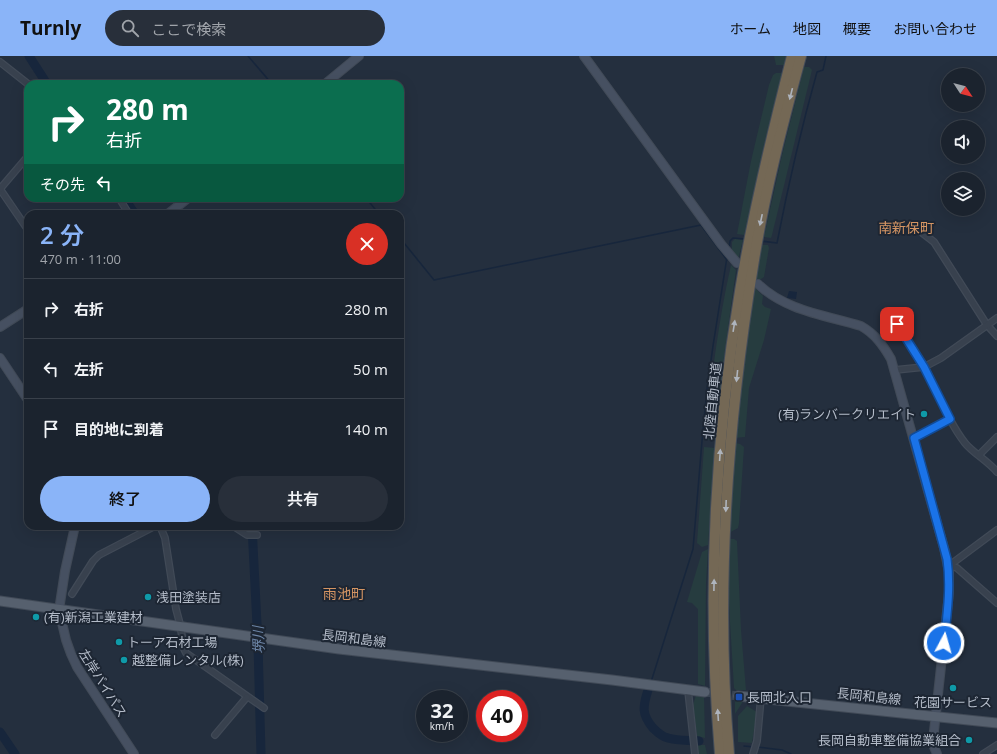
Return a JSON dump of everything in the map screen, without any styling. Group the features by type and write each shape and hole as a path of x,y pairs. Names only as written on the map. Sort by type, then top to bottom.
{"highway":[{"name":"北陸自動車道","path":"720,754 714,658 714,594 718,484 725,401 740,292 753,220 776,118 792,56"},
{"name":"北陸自動車道","path":"729,754 723,651 722,595 727,489 735,395 759,232 784,121 801,56"}],"main road":[{"name":"長岡和島線","path":"0,601 397,657 612,680 705,692"},
{"name":"長岡和島線","path":"738,696 761,697 997,723"}],"street":[{"path":"330,80 359,56"},
{"path":"584,56 737,264"},
{"path":"0,62 24,81"},
{"path":"24,161 0,189 24,224"},
{"path":"173,210 183,202"},
{"path":"912,225 934,242 987,325 997,336"},
{"path":"758,284 778,299 792,306 861,326 870,331 878,339 892,359 948,565 949,593 933,740 937,754"},
{"path":"0,327 24,312"},
{"path":"895,370 924,367 941,358 997,318"},
{"path":"894,319 898,328 924,367 950,419 965,444 989,462 997,472"},
{"path":"0,358 24,394"},
{"path":"914,438 950,419"},
{"path":"979,455 997,437"},
{"name":"左岸バイパス","path":"74,530 65,571 59,610 66,640 74,660 134,754"},
{"path":"72,594 93,561 99,555 147,530"},
{"path":"162,530 165,538 176,609 186,653 264,708"},
{"path":"240,530 247,535 257,535"},
{"path":"948,565 997,530"},
{"path":"948,565 957,568 997,603"},
{"path":"688,690 695,754"},
{"path":"215,735 247,697"},
{"path":"753,754 757,741 761,697"},
{"path":"982,754 997,745"}],"green space":[{"path":"774,56 786,56 784,65 776,65"},
{"path":"804,67 809,67 812,70 772,235 771,238 764,237 782,155"},
{"path":"776,73 782,73 744,235 737,234 751,161 769,85 773,75"},
{"path":"735,239 743,240 738,260 732,253 732,242"},
{"path":"761,245 768,245 769,248 764,277 761,279 756,279"},
{"path":"731,265 736,270 723,364 716,435 714,440 705,440 712,374"},
{"path":"755,288 763,296 762,304 771,309 764,340 749,388 745,437 734,438 753,294"},
{"path":"735,443 744,447 739,523 738,528 727,534"},
{"path":"704,447 715,448 708,545 702,547 697,543"},
{"path":"729,539 734,539 737,541 741,630 746,690 736,690 734,688 727,555"},
{"path":"708,549 706,584 705,686 698,684 698,609 692,603 687,602 702,552"},
{"path":"696,695 704,695 705,738 697,736 693,705"},
{"path":"735,697 744,700 735,714"},
{"path":"747,706 757,712 752,743 738,742 738,716"},
{"path":"698,745 705,745 707,754 698,754"}],"water":[{"path":"789,291 797,292 796,299 787,298"}],"waterway":[{"name":"堺川","path":"29,56 44,80"},
{"path":"248,56 269,80"},
{"path":"761,241 777,243 795,158 811,93 817,72 823,70 826,56"},
{"name":"堺川","path":"127,202 132,210"},
{"path":"369,202 376,210"},
{"path":"404,243 434,280 701,225 727,260"},
{"path":"729,249 730,241 733,238 745,239"},
{"path":"651,682 693,549 707,389 727,257"},
{"name":"堺川","path":"252,530 258,644 261,754"},
{"path":"648,690 644,710 646,718 653,728 660,734 676,740 699,741"},
{"path":"0,732 15,754"},
{"path":"744,746 754,747"},
{"path":"757,747 782,750 791,754"}],"tunnel":[{"path":"705,692 738,696"}],"place":[{"name":"(有)ランバークリエイト","path":"924,414"},
{"name":"浅田塗装店","path":"148,597"},
{"name":"(有)新潟工業建材","path":"36,617"},
{"name":"トーア石材工場","path":"119,642"},
{"name":"越整備レンタル(株)","path":"124,660"},
{"name":"花園サービス","path":"953,688"},
{"name":"長岡北入口","path":"739,697"},
{"name":"長岡自動車整備協業組合","path":"969,740"}],"district":[{"name":"南新保町","path":"906,227"},
{"name":"雨池町","path":"344,593"}],"route":[{"path":"897,324 898,328 924,367 950,419 914,438 947,559 949,572 949,593 944,643"}]}
